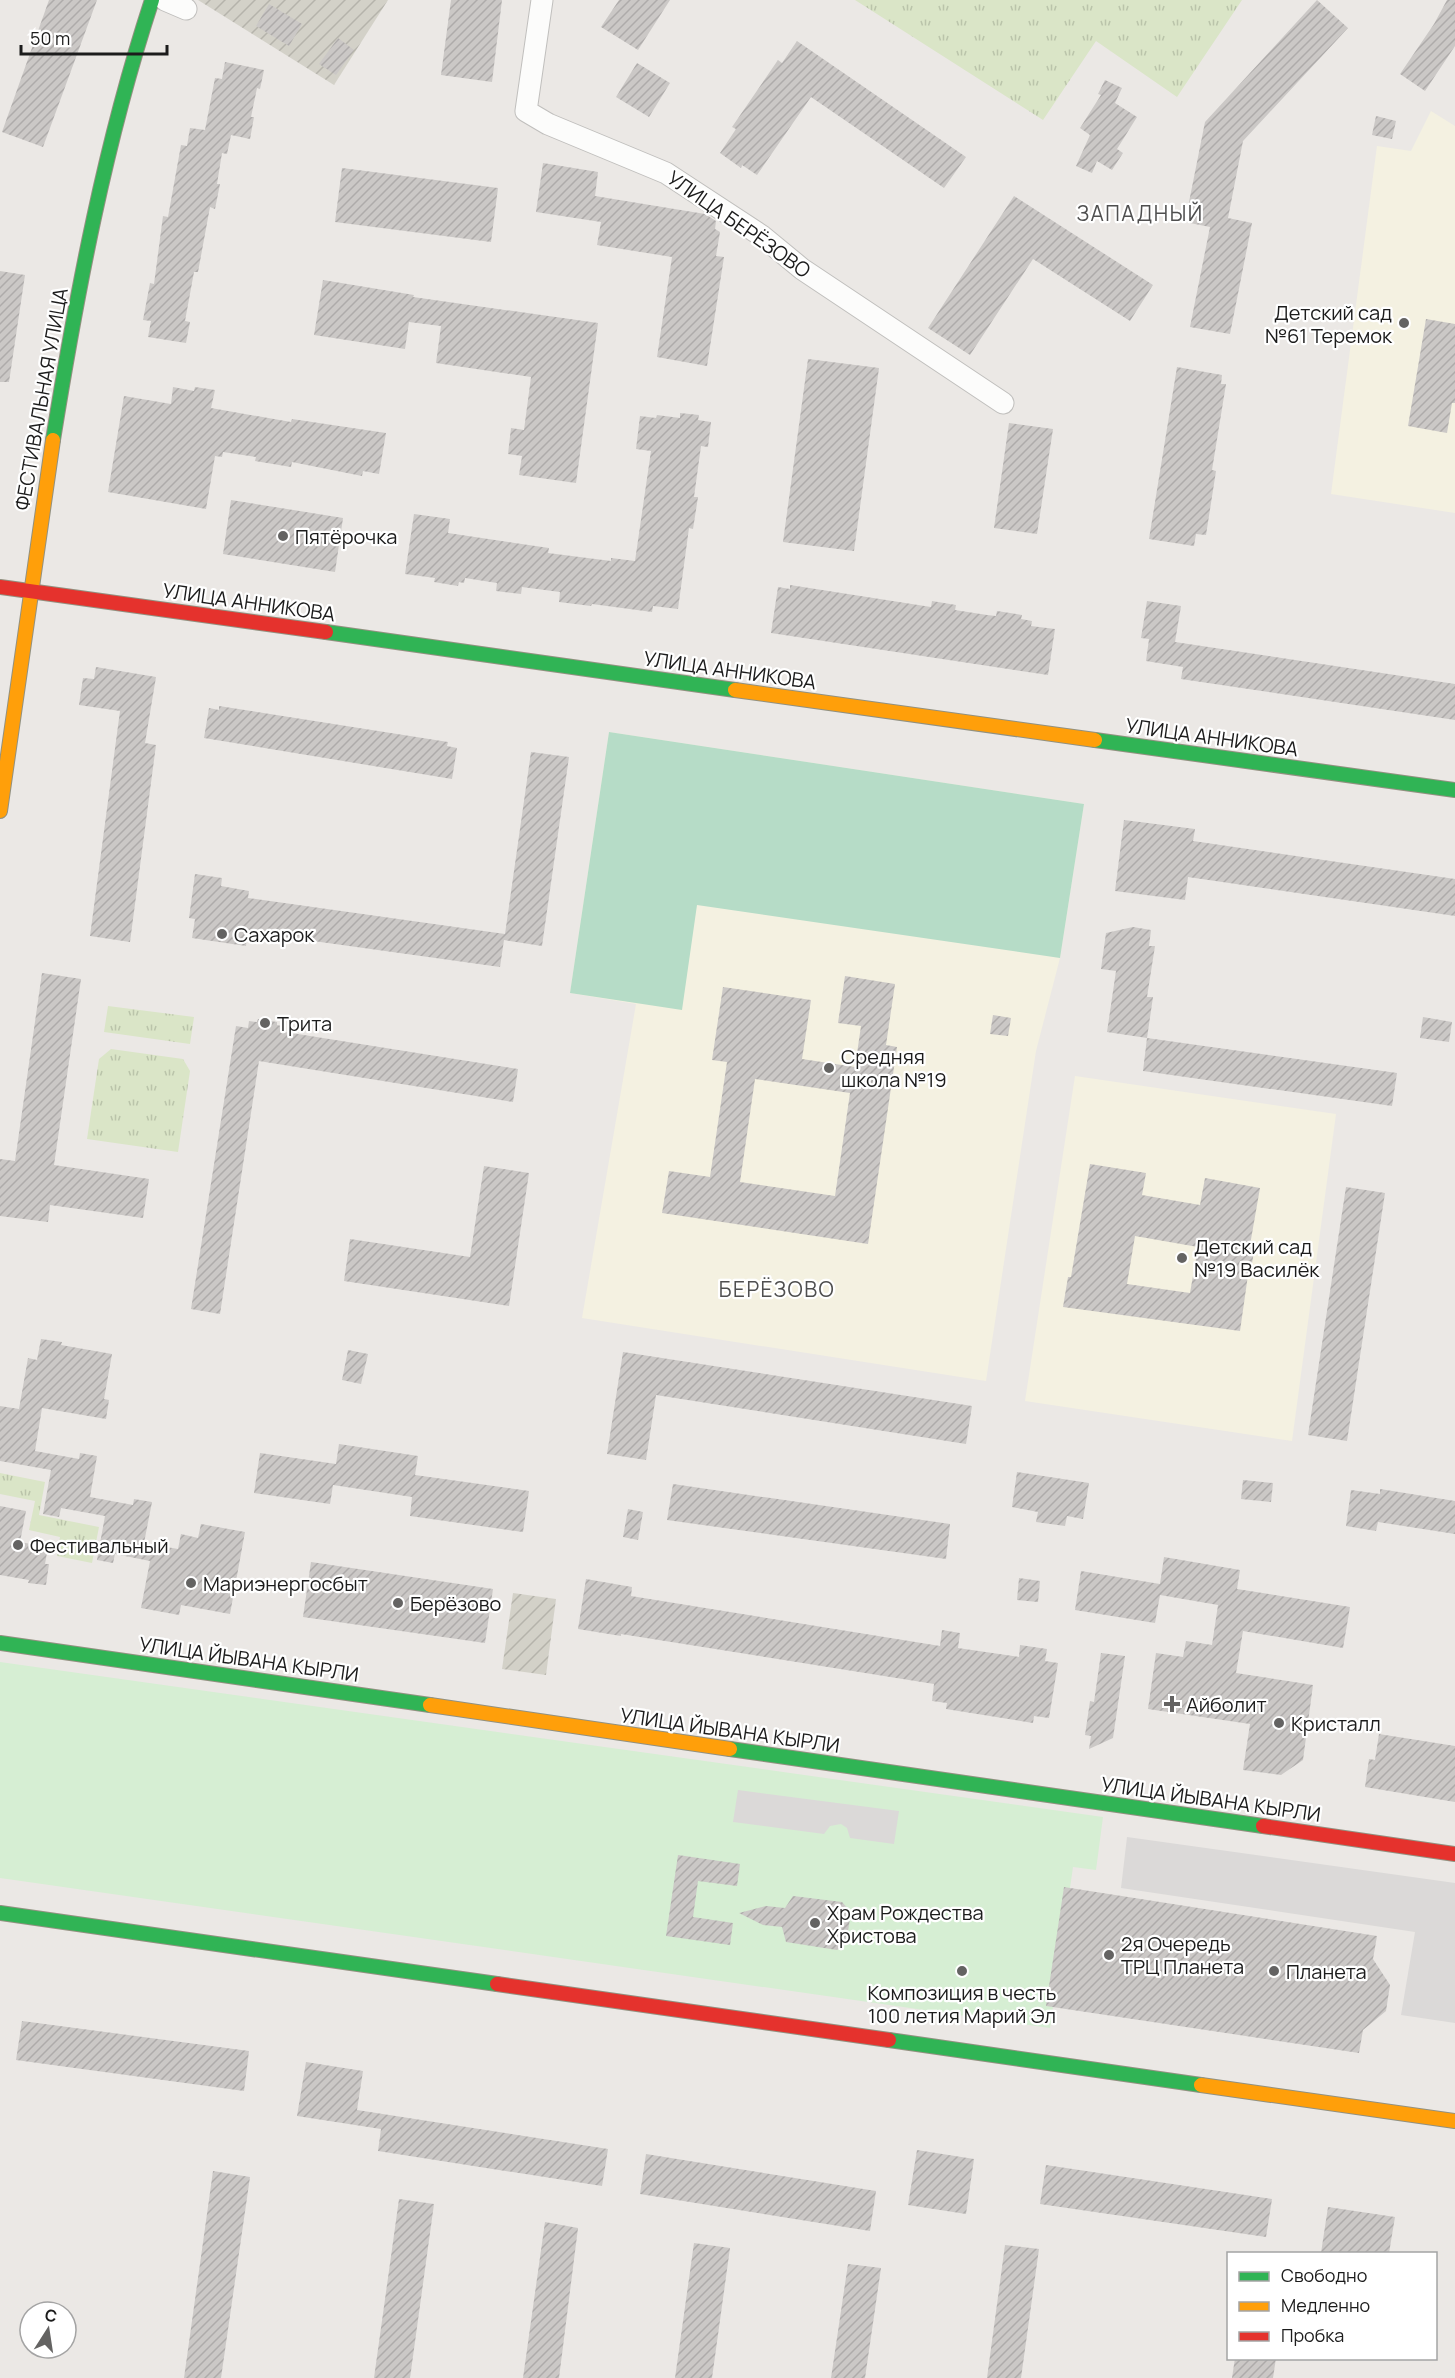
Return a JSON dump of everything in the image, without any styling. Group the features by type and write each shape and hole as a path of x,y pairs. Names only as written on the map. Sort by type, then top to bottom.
{"main road":[{"name":"ФЕСТИВАЛЬНАЯ УЛИЦА","path":"0,811 43,490 69,342 122,100 137,43 152,0"},
{"name":"УЛИЦА АННИКОВА","path":"0,587 1455,790"},
{"name":"УЛИЦА ЙЫВАНА КЫРЛИ","path":"0,1643 1455,1854"},
{"path":"0,1913 1455,2121"}],"street":[{"path":"165,0 186,9"},
{"name":"УЛИЦА БЕРЁЗОВО","path":"542,0 526,111 549,124 666,173 762,236 802,268 1003,403"}],"shaded area":[{"path":"198,0 388,0 334,85"},
{"name":"Детский сад №61 Теремок","path":"1431,111 1455,126 1455,513 1331,494 1377,146 1411,151"},
{"name":"Средняя школа №19","path":"609,732 1084,804 1060,958 1036,1051 986,1381 582,1318 636,1004 570,993"},
{"name":"Детский сад №19 Василёк","path":"1075,1076 1336,1114 1292,1441 1025,1401"},
{"path":"513,1593 556,1599 546,1675 502,1669"},
{"path":"738,1790 899,1811 894,1844 850,1838 847,1828 841,1824 830,1826 824,1834 733,1822"},
{"path":"1127,1837 1455,1883 1455,2023 1401,2015 1415,1932 1121,1888"}],"green space":[{"path":"855,0 1242,0 1177,97 1096,41 1043,120"},
{"path":"609,732 1084,804 1060,958 697,905 682,1010 570,993"},
{"path":"108,1006 194,1017 190,1044 104,1032"},
{"path":"111,1049 183,1059 190,1071 178,1152 87,1139 99,1059"},
{"path":"0,1473 45,1482 39,1515 99,1527 92,1563 57,1556 60,1537 29,1530 35,1501 0,1494"},
{"path":"0,1662 1103,1817 1096,1870 1073,1867 1050,2028 0,1878"}],"building":[{"path":"49,0 97,0 43,147 2,132"},
{"path":"451,0 502,0 492,82 441,75"},
{"path":"619,0 670,0 638,50 601,27"},
{"path":"1317,0 1348,28 1243,141 1228,218 1252,223 1230,334 1190,327 1210,227 1185,222 1205,122"},
{"path":"1447,0 1455,0 1455,46 1425,91 1400,74 1434,24"},
{"path":"269,4 302,24 289,46 256,26"},
{"path":"338,38 354,50 336,75 319,64"},
{"path":"797,41 966,157 944,188 811,97 757,175 742,165 741,168 720,153 736,129 732,127 778,60 782,63"},
{"path":"225,62 264,70 260,89 257,88 251,117 254,117 250,139 231,135 227,154 222,153 217,184 220,184 215,209 210,207 198,272 194,272 185,321 190,322 186,343 148,337 151,321 143,320 150,283 154,284 163,216 168,217 181,145 187,146 190,128 205,130 215,78 222,79"},
{"path":"637,63 670,83 649,117 616,97"},
{"path":"1105,80 1122,88 1115,103 1137,117 1117,149 1123,153 1112,170 1097,161 1092,173 1076,166 1090,135 1080,128 1101,95 1098,94"},
{"path":"1376,116 1396,121 1392,139 1372,135"},
{"path":"543,163 598,172 595,196 705,214 716,221 715,229 720,232 716,256 724,257 707,366 657,357 672,257 597,245 601,222 536,212"},
{"path":"342,168 498,188 491,242 335,222"},
{"path":"1014,196 1153,285 1130,321 1033,259 970,355 928,328"},
{"path":"0,271 25,275 9,382 0,382"},
{"path":"323,280 414,295 413,297 598,323 576,483 519,475 522,456 508,454 511,428 524,430 531,377 436,363 441,326 409,322 405,349 314,335"},
{"path":"1426,319 1455,324 1455,403 1452,403 1447,433 1408,426"},
{"path":"808,359 879,368 854,551 783,542"},
{"path":"1177,367 1222,375 1221,384 1226,384 1212,470 1216,471 1206,535 1196,534 1194,546 1149,539"},
{"path":"173,387 194,391 195,387 215,390 211,408 291,422 292,419 386,433 379,474 363,471 362,476 292,462 291,467 255,461 256,457 223,452 222,457 215,456 206,509 108,492 124,396 171,404"},
{"path":"680,413 699,415 698,420 711,422 708,447 701,446 694,497 698,497 693,529 689,528 678,609 653,606 652,612 559,602 560,592 522,587 521,594 496,591 497,583 465,578 464,583 459,582 458,586 434,582 435,578 405,574 414,514 450,519 448,533 549,548 548,553 611,561 611,558 635,561 651,451 636,449 640,416 656,418 657,415 680,418"},
{"path":"1009,423 1053,429 1037,534 994,528"},
{"name":"Пятёрочка","path":"231,500 343,518 335,572 223,554"},
{"path":"790,585 931,607 932,601 956,605 955,610 987,615 996,616 997,611 1022,615 1021,619 1032,621 1031,626 1055,629 1048,675 771,633 778,587 790,589"},
{"path":"1147,601 1181,606 1175,642 1455,684 1455,720 1181,679 1183,667 1146,661 1149,639 1141,638"},
{"path":"96,667 156,677 145,743 156,745 130,942 90,936 120,711 79,705 83,678 94,679"},
{"path":"219,706 448,742 447,746 457,748 452,779 204,738 209,708 219,710"},
{"path":"531,752 569,757 542,946 504,940 500,967 248,932 246,946 192,938 195,919 189,918 195,874 222,878 221,886 249,891 248,898 505,934"},
{"path":"1124,820 1195,829 1193,841 1455,879 1455,916 1188,877 1185,900 1115,891"},
{"path":"1133,927 1151,930 1149,946 1155,946 1147,997 1153,997 1147,1038 1107,1032 1116,971 1101,969 1106,933"},
{"path":"42,973 81,979 54,1165 149,1179 143,1218 50,1205 48,1222 0,1216 0,1159 15,1161"},
{"path":"845,976 895,984 886,1045 897,1047 868,1244 662,1213 669,1171 710,1177 727,1062 712,1060 723,987 811,1000 802,1059 855,1067 861,1026 838,1023","holes":["755,1079 850,1093 835,1196 740,1182"]},
{"path":"993,1015 1011,1018 1008,1036 990,1034"},
{"path":"1423,1017 1452,1022 1449,1042 1420,1038"},
{"path":"258,1019 277,1022 277,1025 286,1027 285,1032 518,1069 513,1102 259,1061 220,1314 191,1309 236,1026 248,1028 249,1021 257,1022"},
{"path":"1147,1038 1397,1073 1392,1106 1143,1071"},
{"path":"1090,1164 1146,1173 1142,1195 1200,1205 1205,1178 1260,1188 1250,1245 1255,1246 1250,1275 1248,1275 1240,1331 1063,1307 1068,1277 1071,1277","holes":["1135,1236 1198,1247 1190,1293 1127,1284"]},
{"path":"484,1166 529,1173 509,1306 344,1281 350,1239 470,1257"},
{"path":"1346,1187 1385,1193 1347,1441 1308,1435"},
{"path":"41,1339 112,1354 104,1399 109,1400 106,1419 42,1408 35,1451 79,1459 80,1453 97,1456 90,1497 133,1505 134,1499 152,1502 144,1543 178,1549 181,1534 198,1538 201,1524 245,1532 230,1614 181,1605 179,1615 141,1608 150,1561 115,1554 113,1563 97,1560 105,1516 61,1508 59,1517 43,1514 51,1470 0,1461 0,1406 19,1409 28,1358 37,1360"},
{"path":"348,1350 368,1354 361,1384 342,1380"},
{"path":"623,1352 972,1406 966,1444 656,1395 646,1460 607,1454"},
{"path":"339,1444 418,1456 415,1475 529,1491 523,1532 410,1516 412,1497 333,1485 330,1504 254,1493 260,1453 336,1464"},
{"path":"1017,1472 1089,1483 1083,1519 1067,1516 1065,1526 1036,1522 1038,1512 1012,1507"},
{"path":"1243,1480 1273,1483 1271,1502 1241,1499"},
{"path":"673,1484 950,1524 946,1559 667,1520"},
{"path":"1380,1489 1455,1501 1455,1534 1378,1522 1376,1531 1346,1526 1351,1490 1380,1494"},
{"name":"Фестивальный","path":"0,1506 26,1511 20,1542 48,1547 45,1564 49,1564 46,1585 28,1583 29,1580 0,1575"},
{"path":"628,1509 643,1512 638,1540 623,1537"},
{"path":"1164,1557 1240,1570 1237,1589 1350,1607 1343,1648 1243,1631 1236,1673 1313,1685 1303,1760 1281,1775 1243,1770 1250,1724 1148,1709 1156,1653 1183,1657 1186,1641 1212,1645 1218,1605 1160,1595 1155,1623 1075,1610 1081,1571 1160,1584"},
{"name":"Берёзово","path":"311,1562 493,1589 485,1643 303,1617"},
{"path":"1019,1578 1040,1581 1038,1602 1017,1600"},
{"path":"586,1579 632,1587 631,1596 940,1646 942,1630 960,1633 958,1648 1019,1657 1020,1645 1047,1649 1045,1661 1058,1663 1049,1718 1034,1716 1033,1723 946,1709 947,1703 932,1701 934,1684 578,1629"},
{"path":"1101,1653 1125,1656 1113,1738 1089,1749 1091,1736 1085,1735 1090,1701 1094,1702"},
{"path":"1379,1734 1455,1746 1455,1802 1365,1787 1369,1759 1375,1760"},
{"path":"678,1855 740,1864 737,1886 698,1881 693,1917 733,1923 730,1945 666,1936"},
{"name":"Планета","path":"1064,1887 1377,1936 1373,1959 1390,1985 1386,2011 1363,2030 1359,2053 1046,2006"},
{"path":"793,1896 842,1902 851,1912 846,1944 837,1950 786,1942 782,1927 763,1925 739,1913 766,1906 785,1908"},
{"path":"22,2021 249,2051 244,2091 16,2060"},
{"path":"306,2062 363,2071 357,2110 608,2149 602,2186 378,2151 381,2129 297,2116"},
{"path":"917,2150 974,2159 966,2214 908,2205"},
{"path":"646,2154 876,2191 870,2231 640,2194"},
{"path":"1046,2165 1272,2199 1266,2237 1040,2204"},
{"path":"213,2171 250,2177 221,2378 184,2378"},
{"path":"399,2199 434,2204 410,2378 374,2378"},
{"path":"1328,2207 1395,2217 1389,2252 1321,2252"},
{"path":"545,2222 578,2228 559,2378 523,2378"},
{"path":"694,2243 730,2248 712,2378 675,2378"},
{"path":"1005,2245 1039,2249 1021,2378 987,2378"},
{"path":"848,2264 881,2268 865,2378 831,2378"},
{"path":"1235,2360 1276,2360 1273,2378 1232,2378"}],"traffic: fast":[{"path":"53,440 82,273 106,163 152,0"},
{"path":"326,632 735,690"},
{"path":"1095,740 1455,790"},
{"path":"0,1643 430,1705"},
{"path":"730,1749 1263,1826"},
{"path":"0,1913 497,1984"},
{"path":"889,2040 1201,2085"}],"traffic: slow":[{"path":"0,811 53,440"},
{"path":"735,690 1095,740"},
{"path":"430,1705 730,1749"},
{"path":"1201,2085 1455,2121"}],"traffic: jam":[{"path":"0,587 326,632"},
{"path":"1263,1826 1455,1854"},
{"path":"497,1984 889,2040"}],"place":[{"name":"Детский сад №61 Теремок","path":"1404,323"},
{"name":"Пятёрочка","path":"283,536"},
{"name":"Сахарок","path":"222,934"},
{"name":"Трита","path":"265,1023"},
{"name":"Средняя школа №19","path":"829,1068"},
{"name":"Детский сад №19 Василёк","path":"1182,1258"},
{"name":"Фестивальный","path":"18,1545"},
{"name":"Мариэнергосбыт","path":"191,1583"},
{"name":"Берёзово","path":"398,1603"},
{"name":"Айболит","path":"1172,1704"},
{"name":"Кристалл","path":"1279,1723"},
{"name":"Храм Рождества Христова","path":"815,1923"},
{"name":"2я Очередь ТРЦ Планета","path":"1109,1955"},
{"name":"Композиция в честь 100 летия Марий Эл","path":"962,1971"},
{"name":"Планета","path":"1274,1971"}],"district":[{"name":"ЗАПАДНЫЙ","path":"1140,213"},
{"name":"БЕРЁЗОВО","path":"777,1289"}]}
